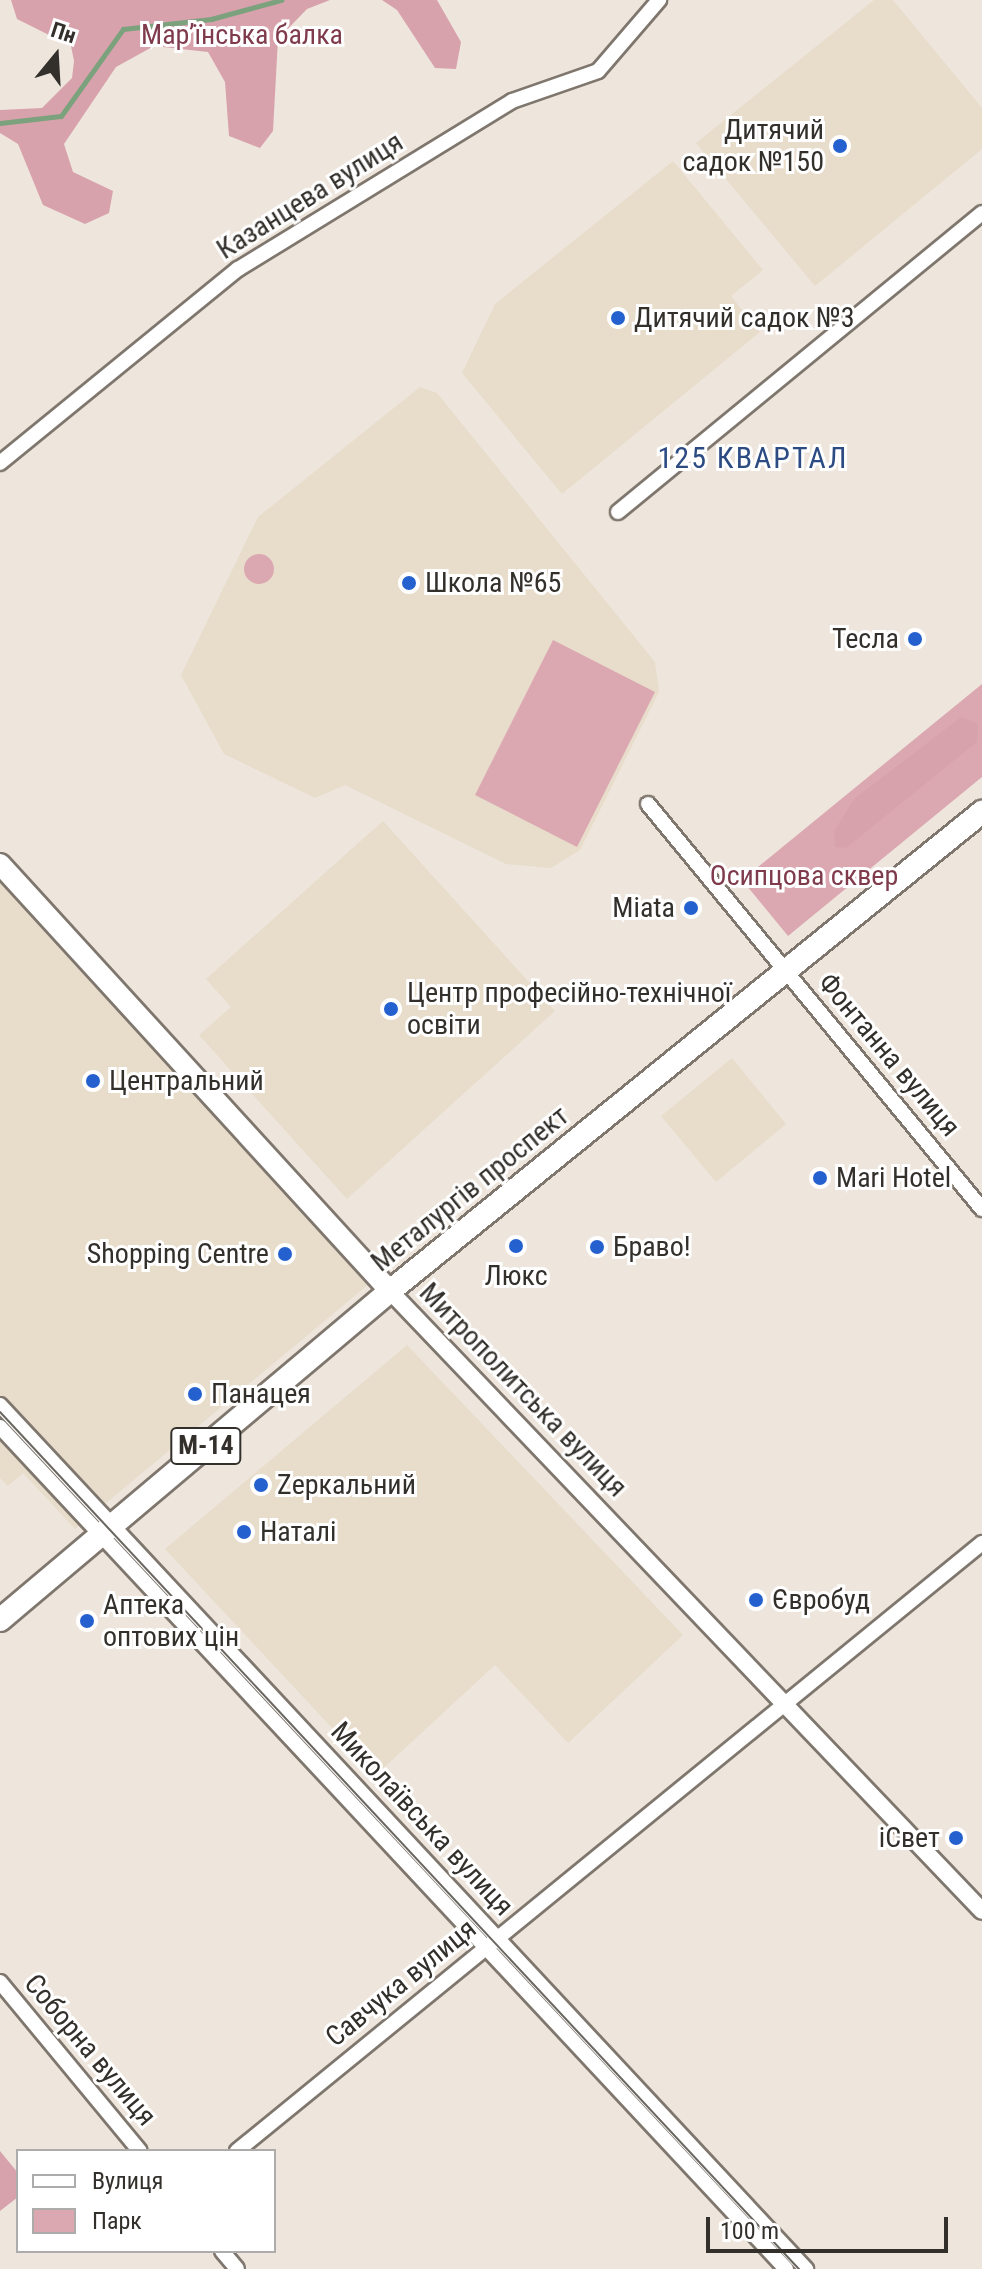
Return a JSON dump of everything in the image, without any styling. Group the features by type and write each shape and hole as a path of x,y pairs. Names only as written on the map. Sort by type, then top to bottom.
{"highway":[{"name":"Металургів проспект","path":"0,1620 390,1291 982,812"}],"main road":[{"name":"Митрополитська вулиця","path":"0,864 390,1291"}],"street":[{"name":"Казанцева вулиця","path":"0,463 238,269 512,101 598,71 659,0"},
{"path":"618,512 982,213"},
{"name":"Фонтанна вулиця","path":"648,804 982,1209"},
{"name":"Митрополитська вулиця","path":"390,1291 982,1911"},
{"name":"Миколаївська вулиця","path":"0,1405 107,1530 492,1943 806,2269"},
{"name":"Миколаївська вулиця","path":"0,1427 107,1530"},
{"name":"Савчука вулиця","path":"239,2149 982,1543"},
{"name":"Миколаївська вулиця","path":"492,1943 786,2269"},
{"name":"Соборна вулиця","path":"0,1982 138,2149"},
{"path":"224,2253 237,2269"}],"shaded area":[{"name":"Дитячий садок №150","path":"874,0 893,0 982,108 982,149 815,286 696,143"},
{"name":"Дитячий садок №3","path":"673,161 763,270 731,296 760,332 562,494 462,373 495,304"},
{"name":"Школа №65","path":"420,387 437,393 655,662 659,692 580,850 551,868 506,864 345,785 315,798 224,754 181,675 258,517"},
{"name":"Центр професійно-технічної освіти","path":"383,821 555,1011 347,1199 199,1035 231,1007 206,979"},
{"name":"Центральний","path":"0,878 370,1283 75,1529 23,1473 8,1486 0,1478"},
{"path":"732,1058 786,1124 716,1182 661,1116"},
{"path":"407,1345 683,1635 568,1743 495,1665 376,1775 165,1549"}],"green space":[{"name":"Мар’їнська балка","path":"11,0 330,0 307,9 278,39 273,131 260,148 229,136 225,82 208,52 154,46 116,67 64,144 73,172 113,191 109,213 85,224 43,205 18,144 0,133 0,110 42,108 72,78 74,61 71,46 17,19"},
{"name":"Мар’їнська балка","path":"382,0 437,0 461,42 456,69 435,68 397,10"},
{"path":"259,554 265,555 273,563 273,575 265,583 259,584 253,583 245,575 244,569 245,563 253,555"},
{"path":"553,640 655,692 577,847 475,795"},
{"name":"Осипцова сквер","path":"982,684 982,777 788,936 742,880"},
{"path":"961,717 978,724 977,742 846,848 835,847 834,831 854,799"},
{"path":"0,2151 16,2171 16,2199 0,2211"}],"waterway":[{"path":"0,123 61,116 123,29 211,19 281,0"}],"tram line":[{"path":"0,1412 799,2269"}],"place":[{"name":"Дитячий садок №150","path":"840,146"},
{"name":"Дитячий садок №3","path":"618,318"},
{"name":"Школа №65","path":"409,583"},
{"name":"Тесла","path":"915,639"},
{"name":"Miata","path":"691,908"},
{"name":"Центр професійно-технічної освіти","path":"391,1009"},
{"name":"Центральний","path":"93,1081"},
{"name":"Mari Hotel","path":"820,1178"},
{"name":"Люкс","path":"516,1246"},
{"name":"Браво!","path":"597,1247"},
{"name":"Shopping Centre","path":"285,1254"},
{"name":"Панацея","path":"195,1394"},
{"name":"Zеркальний","path":"261,1485"},
{"name":"Наталі","path":"244,1532"},
{"name":"Євробуд","path":"756,1600"},
{"name":"Аптека оптових цін","path":"87,1621"},
{"name":"iСвет","path":"956,1838"}],"district":[{"name":"125 КВАРТАЛ","path":"753,458"}]}
